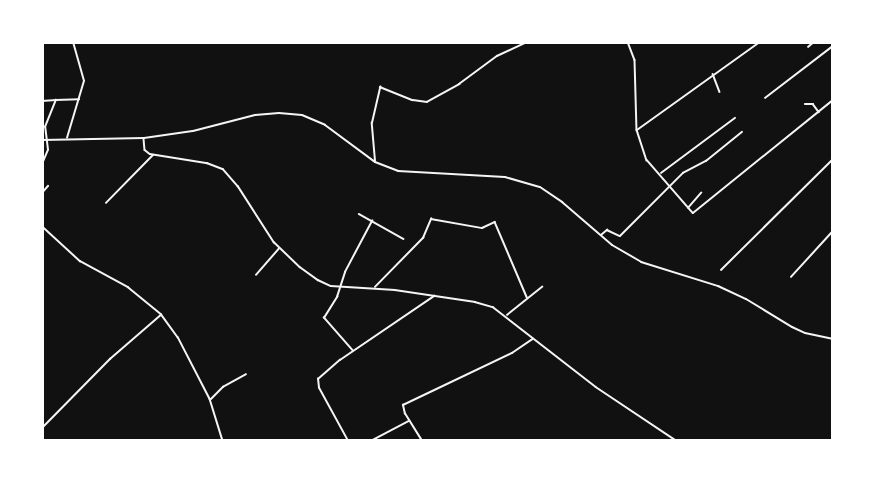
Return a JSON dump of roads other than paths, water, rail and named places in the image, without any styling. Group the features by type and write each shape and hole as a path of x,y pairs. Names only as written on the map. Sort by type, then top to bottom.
{"main road":[{"path":"42,140 144,138 193,130 255,115 290,113 325,125 375,162 408,173 467,173 517,179 549,193 600,236 641,262 718,286 799,330 833,339"}],"street":[{"path":"66,139 84,81 73,42"},
{"path":"375,162 372,123 380,87 413,100 427,102 459,84 497,56 527,42"},
{"path":"628,42 635,60 637,130 647,160 688,208 695,212 833,100"},
{"path":"637,130 760,42"},
{"path":"808,47 814,42"},
{"path":"765,98 833,46"},
{"path":"713,74 720,92"},
{"path":"42,100 80,99"},
{"path":"42,164 47,156 45,127 56,100"},
{"path":"805,104 813,104 819,113"},
{"path":"660,174 735,118"},
{"path":"600,236 607,230 620,237 683,172 706,161 742,132"},
{"path":"144,138 145,150 153,155 207,163 223,169 280,249 311,275 332,286 375,288 483,303 506,316 605,393 677,441"},
{"path":"106,203 153,155"},
{"path":"721,270 833,159"},
{"path":"42,193 48,186"},
{"path":"688,208 701,193"},
{"path":"359,214 404,239"},
{"path":"375,288 423,238 431,219 482,228 495,222 527,297"},
{"path":"354,351 324,318 372,221"},
{"path":"42,226 80,261 128,287 161,314 178,337 210,399 223,441"},
{"path":"791,277 833,231"},
{"path":"256,275 280,249"},
{"path":"506,316 542,287"},
{"path":"348,441 317,381 354,351 435,296"},
{"path":"42,428 110,359 161,314"},
{"path":"422,441 409,421 403,408 404,404 512,353 534,338"},
{"path":"210,399 223,387 246,374"},
{"path":"371,441 409,421"}]}
